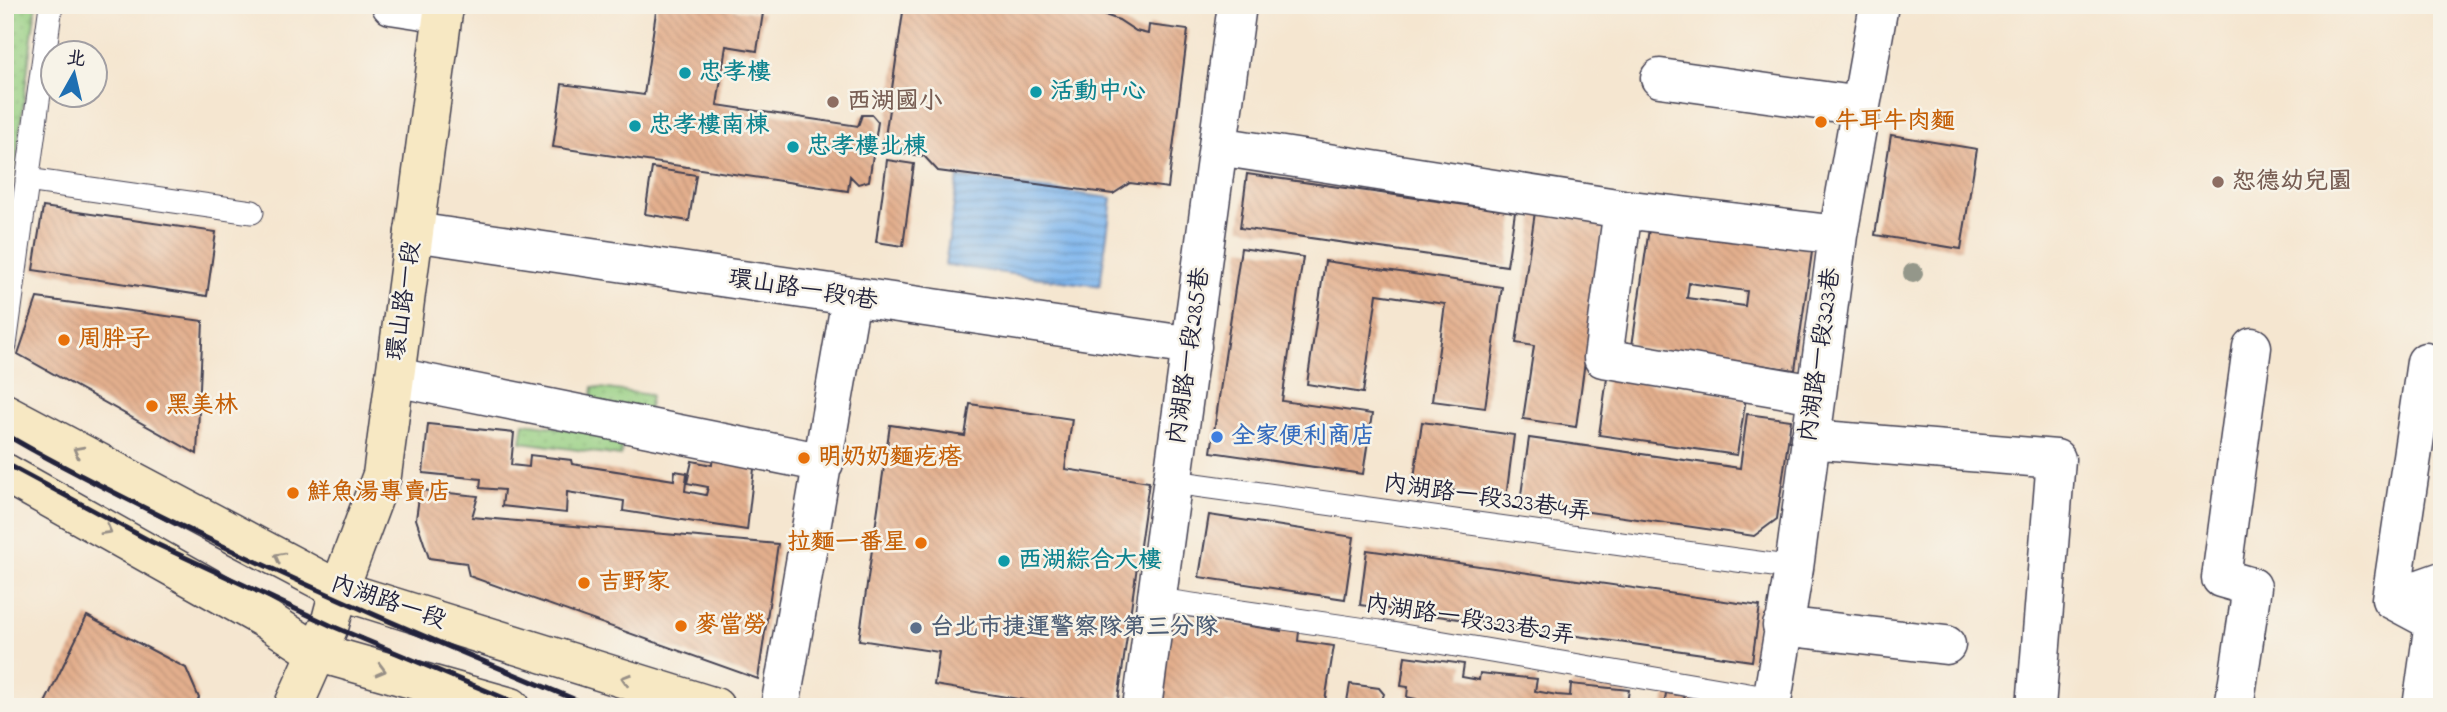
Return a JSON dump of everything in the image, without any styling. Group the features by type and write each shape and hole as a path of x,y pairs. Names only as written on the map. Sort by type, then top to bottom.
{"main road":[{"name":"環山路一段","path":"293,707 330,624 339,590 382,475 443,9"},
{"name":"內湖路一段","path":"5,413 339,590 715,707"},
{"path":"5,473 267,620 316,652 511,707"}],"street":[{"path":"391,5 443,9"},
{"name":"內湖路一段285巷","path":"1142,707 1237,5"},
{"name":"內湖路一段323巷","path":"1771,703 1794,568 1838,235 1879,5"},
{"path":"1660,78 1861,106"},
{"path":"1218,146 1623,209 1838,235"},
{"path":"1623,209 1603,358 1816,394"},
{"name":"環山路一段9巷","path":"414,232 1192,346"},
{"path":"780,707 851,298"},
{"path":"2234,707 2252,587 2221,578 2252,347"},
{"path":"2391,599 2426,362"},
{"path":"395,377 824,463"},
{"path":"1810,439 2056,459 2036,707"},
{"path":"2391,599 2442,581"},
{"path":"2391,599 2434,622 2422,707"},
{"path":"1782,626 1947,645"}],"lane":[{"path":"5,345 51,5"},
{"path":"27,180 252,212"},
{"name":"內湖路一段323巷4弄","path":"1174,482 1794,568"},
{"name":"內湖路一段323巷2弄","path":"1158,600 1380,632 1771,703"}],"green space":[{"path":"5,5 36,5 5,247"},
{"path":"593,387 651,395 648,413 591,404"},
{"path":"524,423 623,436 621,456 521,442"}],"water":[{"path":"958,177 1112,198 1100,286 945,265"}],"building":[{"path":"657,5 731,5 731,9 763,13 757,51 726,46 717,105 858,126 862,115 872,115 878,122 869,181 858,184 850,176 848,191 553,147 562,84 644,95"},
{"name":"活動中心","path":"904,5 1076,5 1119,20 1136,31 1148,34 1149,25 1188,30 1168,188 1130,183 1113,194 938,171 924,156 883,151"},
{"path":"1891,135 1977,149 1961,249 1875,235"},
{"path":"887,160 914,164 903,246 876,242"},
{"path":"652,168 696,175 689,221 645,214"},
{"path":"1247,174 1515,212 1507,266 1240,228"},
{"path":"43,207 216,232 207,296 33,270"},
{"path":"1535,212 1604,222 1576,427 1523,419 1534,346 1516,343"},
{"path":"1650,222 1813,245 1795,370 1632,346","holes":["1689,283 1747,291 1745,306 1687,298"]},
{"path":"1241,248 1303,257 1282,401 1372,414 1363,474 1211,452"},
{"path":"1325,261 1502,287 1485,408 1432,401 1445,304 1377,294 1363,393 1307,384"},
{"path":"37,298 203,321 197,454 18,354"},
{"path":"1607,378 1746,398 1737,455 1599,435"},
{"name":"西湖綜合大樓","path":"970,404 1072,419 1065,469 1149,482 1117,707 1029,707 1030,701 934,685 939,652 859,640 890,425 965,436"},
{"path":"1747,414 1791,420 1777,519 1754,536 1520,502 1529,438 1740,468"},
{"path":"1422,422 1514,435 1506,498 1413,485"},
{"path":"428,424 514,433 511,465 529,467 530,455 674,480 675,471 687,473 685,491 706,495 708,487 687,483 692,461 712,465 713,454 755,460 747,530 623,511 624,501 567,492 566,513 502,506 504,490 480,488 481,479 423,473"},
{"path":"420,490 478,496 472,517 778,544 758,679 469,576 466,563 429,558 416,519"},
{"path":"1209,515 1354,537 1345,599 1199,577"},
{"path":"1367,550 1760,606 1752,661 1360,605"},
{"path":"1174,614 1281,631 1282,619 1300,622 1298,641 1334,646 1324,707 1257,707 1226,703 1225,707 1159,707"},
{"path":"87,616 186,668 199,698 195,707 43,707"},
{"path":"1405,656 1464,664 1462,677 1479,680 1480,673 1537,679 1535,691 1557,695 1570,696 1571,684 1629,690 1627,703 1642,707 1415,707 1416,699 1407,697 1408,687 1401,686"},
{"path":"1350,684 1379,688 1384,694 1381,703 1389,703 1391,707 1346,707"},
{"path":"1666,693 1684,696 1683,699 1733,707 1664,707"}],"railway":[{"path":"5,434 104,488 271,568 593,707"},
{"path":"5,463 152,542 332,626 525,707"}],"place":[{"name":"忠孝樓","path":"685,73"},
{"name":"活動中心","path":"1036,92"},
{"name":"西湖國小","path":"833,102"},
{"name":"牛耳牛肉麵","path":"1821,122"},
{"name":"忠孝樓南棟","path":"635,126"},
{"name":"忠孝樓北棟","path":"793,147"},
{"name":"恕德幼兒園","path":"2218,182"},
{"name":"周胖子","path":"64,340"},
{"name":"黑美林","path":"152,406"},
{"name":"全家便利商店","path":"1217,437"},
{"name":"明奶奶麵疙瘩","path":"804,458"},
{"name":"鮮魚湯專賣店","path":"293,493"},
{"name":"拉麵一番星","path":"921,543"},
{"name":"西湖綜合大樓","path":"1004,561"},
{"name":"吉野家","path":"584,583"},
{"name":"麥當勞","path":"681,626"},
{"name":"台北市捷運警察隊第三分隊","path":"916,628"}]}
